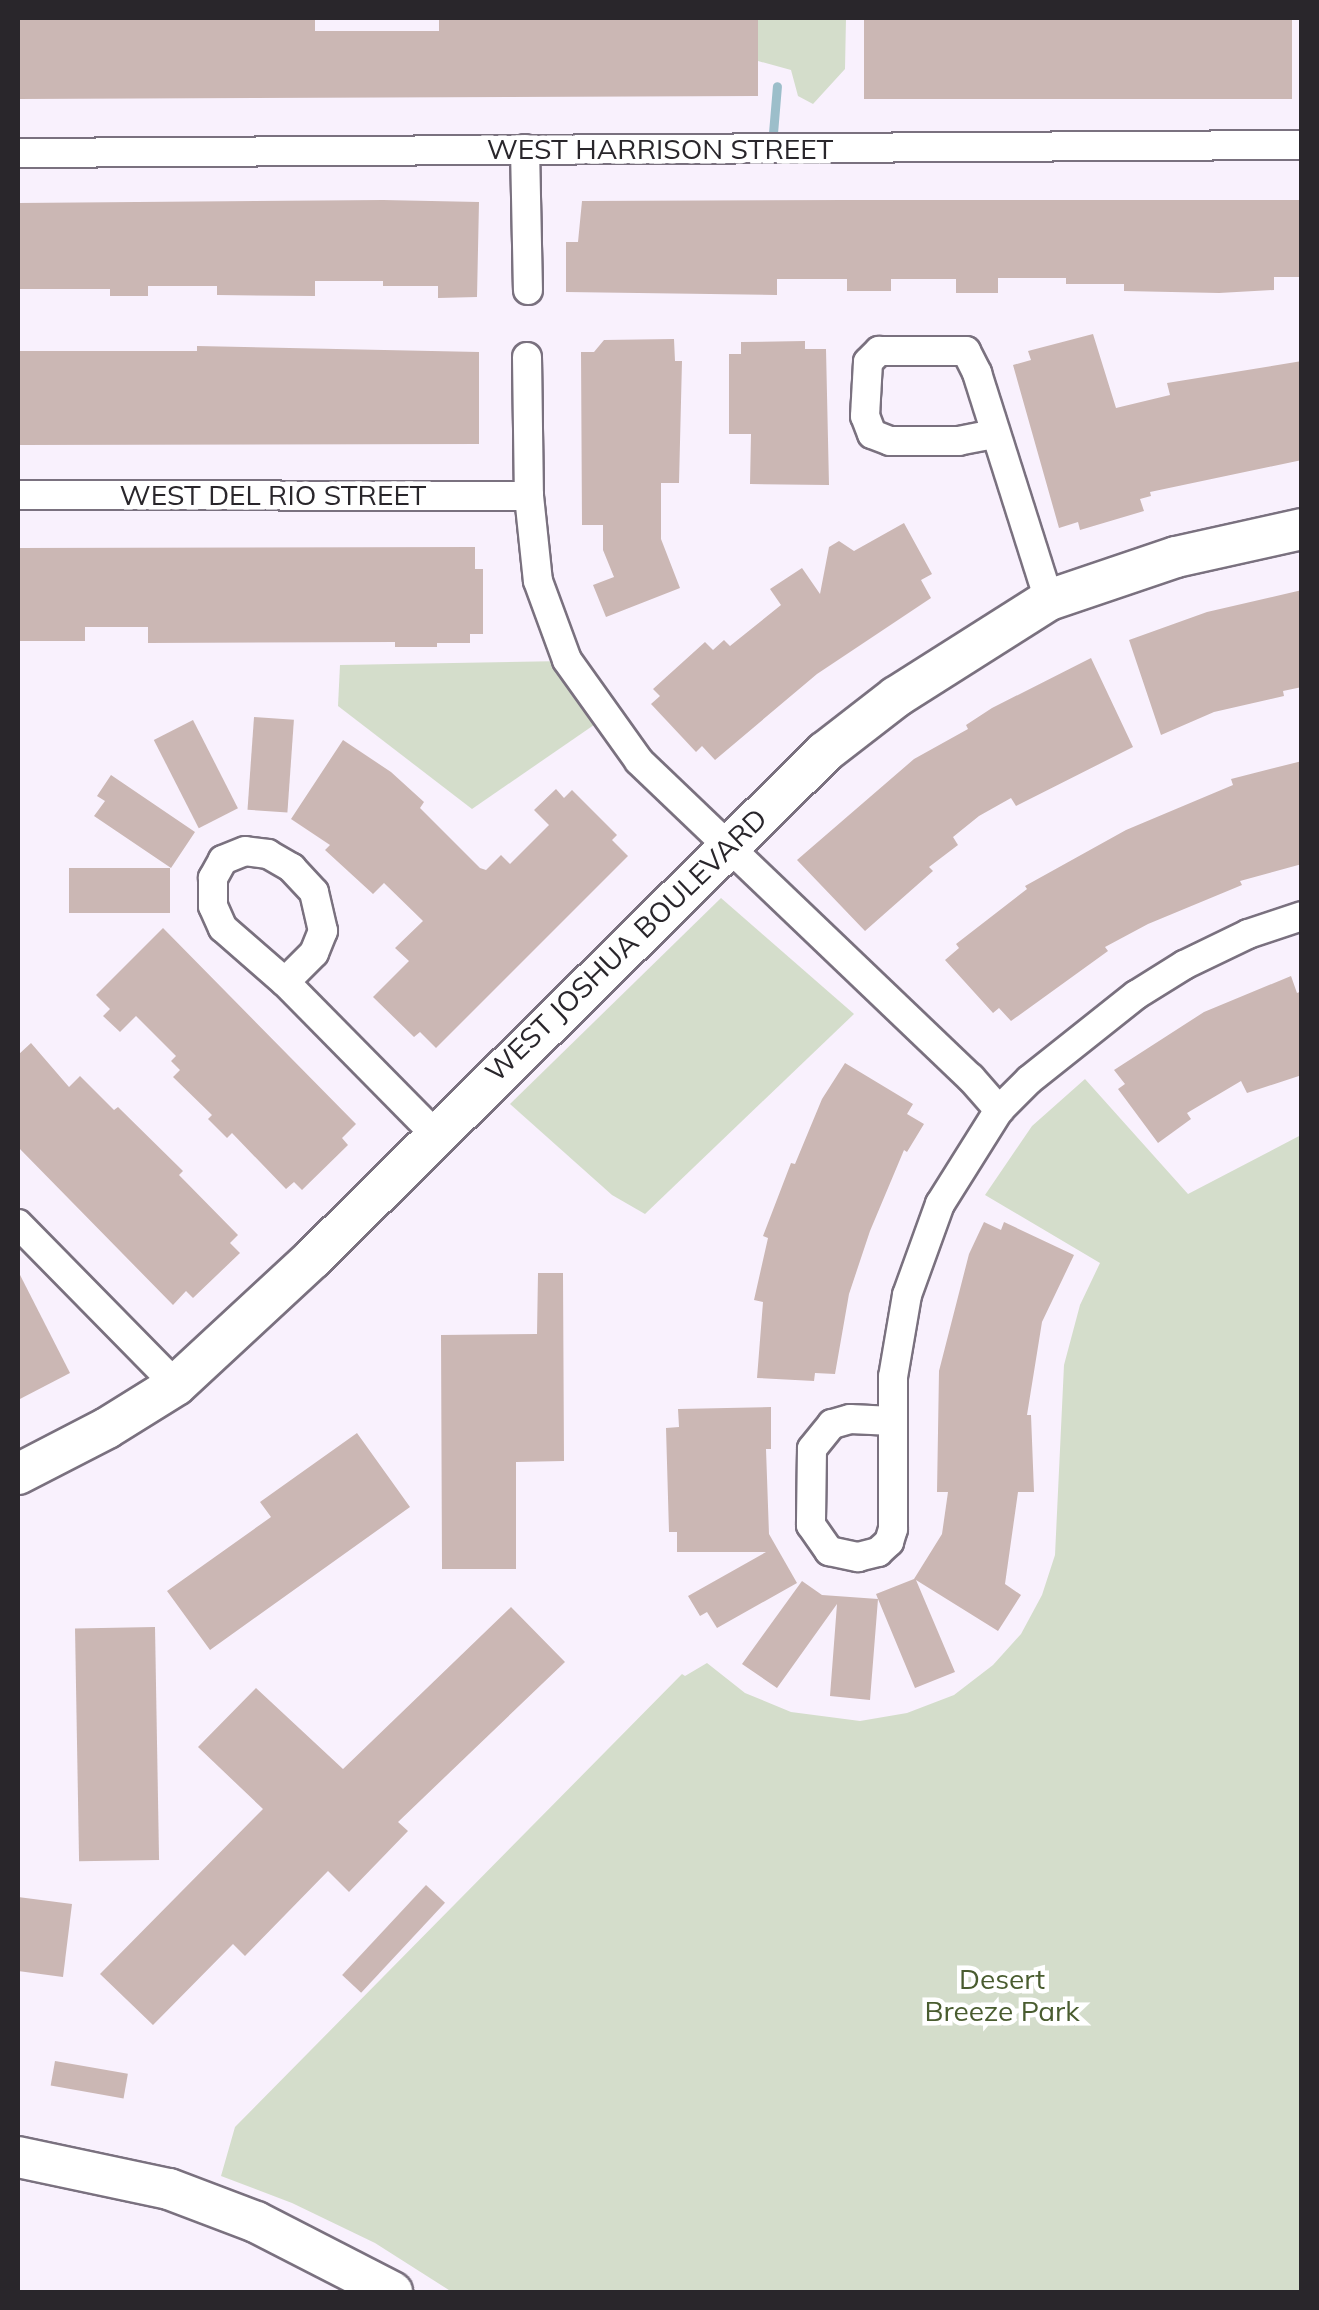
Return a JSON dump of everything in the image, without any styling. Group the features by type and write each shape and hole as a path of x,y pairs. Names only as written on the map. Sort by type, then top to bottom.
{"street":[{"name":"WEST HARRISON STREET","path":"18,153 1302,145"},
{"path":"525,150 528,290"},
{"path":"994,434 959,442 890,442 872,434 865,416 868,362 879,351 966,351 977,372 1049,600"},
{"path":"527,356 530,496 538,581 567,660 640,761 971,1078 998,1110"},
{"name":"WEST DEL RIO STREET","path":"18,494 530,496"},
{"name":"WEST JOSHUA BOULEVARD","path":"18,1474 107,1428 176,1385 312,1258 728,844 825,752 882,708 1049,600 1176,556 1302,529"},
{"path":"285,982 314,953 323,932 314,892 292,868 268,854 245,851 224,860 213,878 213,906 224,928 285,982 434,1134"},
{"path":"894,1422 850,1419 832,1424 812,1449 811,1525 829,1551 858,1556 878,1552 889,1542 894,1529 898,1339 924,1244 968,1153 998,1110 1105,1019 1184,964 1248,934 1302,916"},
{"path":"18,1224 176,1385"},
{"path":"18,2157 50,2160 170,2189 256,2222 392,2292"}],"green space":[{"path":"757,18 846,18 845,69 813,104 798,96 791,70 758,61"},
{"path":"565,661 607,716 472,809 338,706 340,665"},
{"path":"721,898 854,1014 645,1214 612,1195 510,1104"},
{"name":"Desert Breeze Park","path":"1085,1079 1188,1194 1301,1135 1301,2292 452,2292 375,2243 292,2203 221,2176 235,2127 682,1674 685,1676 707,1663 745,1693 791,1712 860,1721 907,1713 954,1695 993,1665 1021,1634 1042,1595 1055,1555 1064,1365 1080,1305 1100,1263 985,1195 1032,1126"}],"building":[{"path":"315,18 315,31 439,31 439,18 758,18 758,96 18,99 18,20"},
{"path":"864,18 1292,18 1292,99 864,99"},
{"path":"1302,200 1302,277 1274,277 1274,290 1124,291 1124,284 1066,284 1066,278 998,278 998,293 956,293 956,279 891,279 891,291 847,291 847,279 777,279 777,295 566,292 566,242 578,242 582,201"},
{"path":"479,202 477,297 438,298 438,286 383,286 383,281 315,281 315,296 217,295 217,286 148,286 148,296 110,296 110,289 18,289 18,203"},
{"path":"1093,334 1116,408 1170,395 1167,383 1302,361 1302,460 1150,492 1151,496 1140,499 1144,511 1080,530 1078,522 1059,528 1013,365 1031,360 1028,351"},
{"path":"674,339 675,361 682,361 679,483 661,483 661,539 680,588 606,617 593,585 614,577 603,550 603,525 582,525 581,352 594,352 604,340"},
{"path":"805,341 805,349 826,349 829,485 750,484 751,434 729,434 729,354 741,354 741,342"},
{"path":"197,346 479,352 479,444 18,445 18,351 197,351"},
{"path":"904,523 932,574 921,580 931,598 817,674 715,760 702,746 696,752 651,704 660,696 653,689 705,642 713,650 724,640 730,646 781,605 770,589 802,568 820,594 829,547 839,541 854,551"},
{"path":"475,547 475,569 483,569 483,634 470,634 470,643 395,647 395,642 148,643 148,627 85,627 85,641 18,641 18,548"},
{"path":"1302,590 1302,687 1283,691 1284,696 1214,712 1161,735 1129,640 1207,612"},
{"path":"1091,658 1133,747 1016,806 1011,798 979,816 953,837 958,845 929,867 933,871 865,931 797,860 914,759 968,729 966,725 992,708"},
{"path":"254,717 294,720 287,813 248,810"},
{"path":"193,720 238,808 199,828 154,740"},
{"path":"343,740 391,772 424,802 420,808 480,868 486,870 501,855 510,864 549,825 534,810 556,789 564,798 572,790 617,835 612,840 628,856 436,1048 420,1032 414,1037 373,997 409,961 395,948 423,921 384,883 373,894 325,850 330,845 291,819"},
{"path":"1302,761 1302,864 1240,881 1242,885 1148,924 1105,947 1108,951 1011,1021 999,1008 993,1013 945,960 959,948 956,944 1027,889 1025,886 1126,830 1233,785 1231,779"},
{"path":"111,775 195,832 171,868 94,816 105,801 97,796"},
{"path":"69,868 170,868 170,913 69,913"},
{"path":"163,928 356,1124 342,1138 348,1145 302,1190 294,1182 286,1189 232,1133 227,1138 208,1119 212,1115 173,1077 180,1070 171,1061 176,1056 136,1016 120,1032 103,1016 110,1009 96,995"},
{"path":"1291,976 1297,993 1302,991 1302,1075 1247,1093 1241,1081 1187,1113 1191,1119 1158,1143 1118,1089 1125,1084 1114,1070 1204,1012"},
{"path":"31,1043 69,1087 80,1076 114,1110 118,1107 183,1171 179,1175 238,1235 230,1243 240,1253 193,1298 186,1291 173,1305 18,1147 18,1055"},
{"path":"845,1063 913,1104 907,1114 924,1124 907,1152 904,1150 870,1231 849,1294 835,1374 815,1373 814,1381 757,1378 763,1302 754,1300 768,1238 763,1236 791,1163 795,1164 822,1099"},
{"path":"984,1222 1001,1230 1004,1222 1074,1255 1042,1322 1027,1415 1031,1415 1034,1492 1018,1492 1005,1584 1021,1595 998,1631 916,1580 955,1672 915,1688 876,1594 914,1579 942,1534 948,1492 937,1492 939,1371 969,1254"},
{"path":"18,1271 70,1373 18,1400"},
{"path":"538,1273 563,1273 564,1461 516,1462 516,1569 442,1569 441,1335 537,1334"},
{"path":"771,1407 771,1449 766,1449 769,1534 797,1583 717,1628 707,1612 700,1616 688,1596 766,1552 677,1552 677,1532 669,1532 666,1428 679,1427 678,1409"},
{"path":"357,1433 410,1507 210,1650 167,1591 271,1517 260,1502"},
{"path":"802,1581 822,1595 878,1599 870,1700 830,1696 837,1604 777,1688 742,1664"},
{"path":"511,1607 565,1662 398,1822 408,1831 349,1892 328,1871 245,1956 233,1944 153,2025 100,1974 263,1809 198,1747 256,1688 343,1769"},
{"path":"155,1627 159,1860 79,1861 75,1628"},
{"path":"426,1885 445,1903 361,1993 342,1975"},
{"path":"18,1897 72,1904 63,1977 18,1971"},
{"path":"55,2061 128,2074 124,2098 51,2086"}],"waterway":[{"path":"772,145 777,86"}]}
